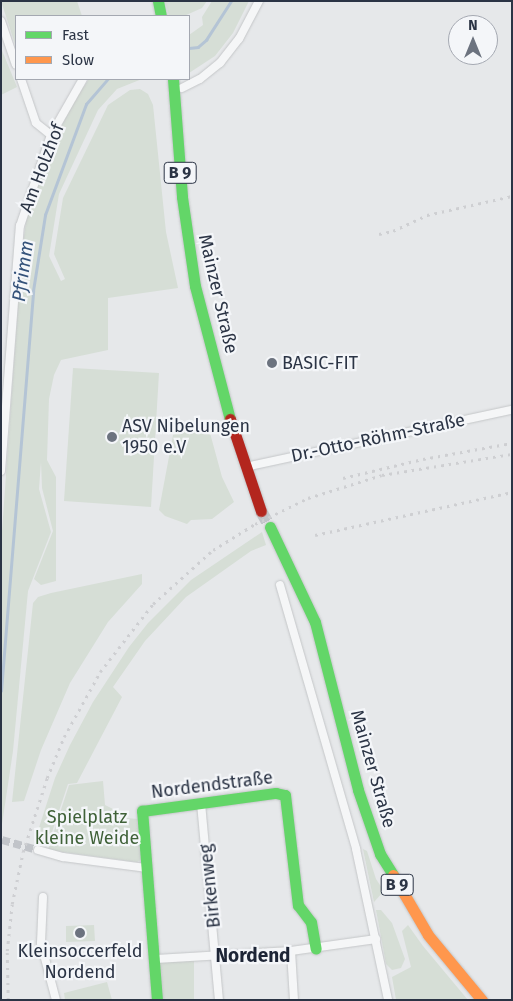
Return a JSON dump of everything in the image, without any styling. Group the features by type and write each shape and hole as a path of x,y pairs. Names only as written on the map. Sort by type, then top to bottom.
{"main road":[{"path":"158,1 161,15"},
{"name":"Mainzer Straße","path":"176,86 182,197 195,286 245,467 261,510"},
{"name":"Mainzer Straße","path":"270,528 298,581 315,622 358,790 380,854 428,936 482,1000"},
{"name":"Nordendstraße","path":"148,868 142,811 276,793 285,795 298,905 311,922 316,949"},
{"path":"148,868 156,959 157,1000"}],"street":[{"path":"176,86 200,79 220,63 239,38 259,1"},
{"path":"1,21 15,62"},
{"path":"21,80 36,123 51,135"},
{"name":"Am Holzhof","path":"1,472 19,233 38,166 51,135 82,80"},
{"name":"Dr.-Otto-Röhm-Straße","path":"245,467 512,410"},
{"path":"280,585 356,849 388,1000"},
{"name":"Birkenweg","path":"200,803 217,958 219,1000"},
{"path":"38,850 63,857 148,868"},
{"path":"42,898 41,943 56,1000"},
{"path":"156,959 217,958 316,949 376,939"},
{"path":"292,951 294,1000"}],"green space":[{"path":"1,1 77,1 82,15 15,15 15,44"},
{"path":"165,1 207,1 202,8 186,15 169,15"},
{"path":"212,1 249,1 233,33 215,56 190,72 190,34 203,25 202,17"},
{"path":"1,48 17,87 1,95"},
{"path":"88,80 140,80 117,89 98,110 59,194 49,256 61,281 65,279 54,254 63,198 108,105 130,90 140,89 148,94 153,105 166,232 178,288 108,298 108,350 61,360 54,375 49,399 47,460 56,477 56,581 41,585 34,579 53,531 42,488 41,462 39,489 51,532 28,591 13,751 1,831 1,545 22,251 27,214 42,168 72,104"},
{"name":"ASV Nibelungen 1950 e.V","path":"73,368 159,373 151,507 64,501"},
{"path":"174,430 210,433 222,477 234,502 212,519 191,520 187,524 165,516 159,510"},
{"path":"262,532 266,545 251,551 186,597 145,641 113,687 122,697 77,783 68,784 47,847 34,843 55,778 70,745 93,702 129,647 148,623 191,580"},
{"path":"142,574 142,584 108,622 70,683 41,750 24,801 12,802 33,603 38,597 51,593"},
{"name":"Spielplatz kleine Weide","path":"103,781 105,805 113,809 114,817 138,819 141,860 137,862 48,850 69,785"},
{"path":"363,849 367,851 376,879 384,891 374,902"},
{"path":"376,910 381,910 392,923 405,959 401,968 392,970 386,964"},
{"name":"Kleinsoccerfeld Nordend","path":"94,925 95,941 66,942 66,926"},
{"path":"408,925 468,1000 396,1000 392,977 411,967 402,931"},
{"path":"157,961 194,961 194,1000 159,1000"},
{"path":"107,982 112,1000 65,1000 64,993"}],"waterway":[{"name":"Pfrimm","path":"190,48 198,47 206,40 231,1"},
{"name":"Pfrimm","path":"1,691 33,291 45,215 86,104 107,80"}],"tunnel":[{"path":"261,511 270,527"},
{"path":"2,840 38,850"}],"railway":[{"path":"379,234 393,231 427,215 512,196"},
{"path":"343,478 423,459 512,443"},
{"path":"8,1000 7,951 12,904 23,852 47,778 64,737 100,672 153,604 213,550 255,524 308,498 382,475 512,454"},
{"path":"315,535 512,492"}],"traffic: fast":[{"path":"158,1 161,15"},
{"path":"173,80 182,197 195,286 230,419"},
{"path":"270,527 315,622 358,790 380,854 393,875"},
{"path":"157,1000 142,811 276,793 285,795 298,905 311,922 316,949"}],"traffic: slow":[{"path":"393,875 428,935 482,1000"}],"traffic: jam":[{"path":"230,419 261,511"}],"place":[{"name":"BASIC-FIT","path":"272,363"},
{"name":"ASV Nibelungen 1950 e.V","path":"112,437"},
{"name":"Kleinsoccerfeld Nordend","path":"80,933"}],"district":[{"name":"Nordend","path":"253,956"}]}
